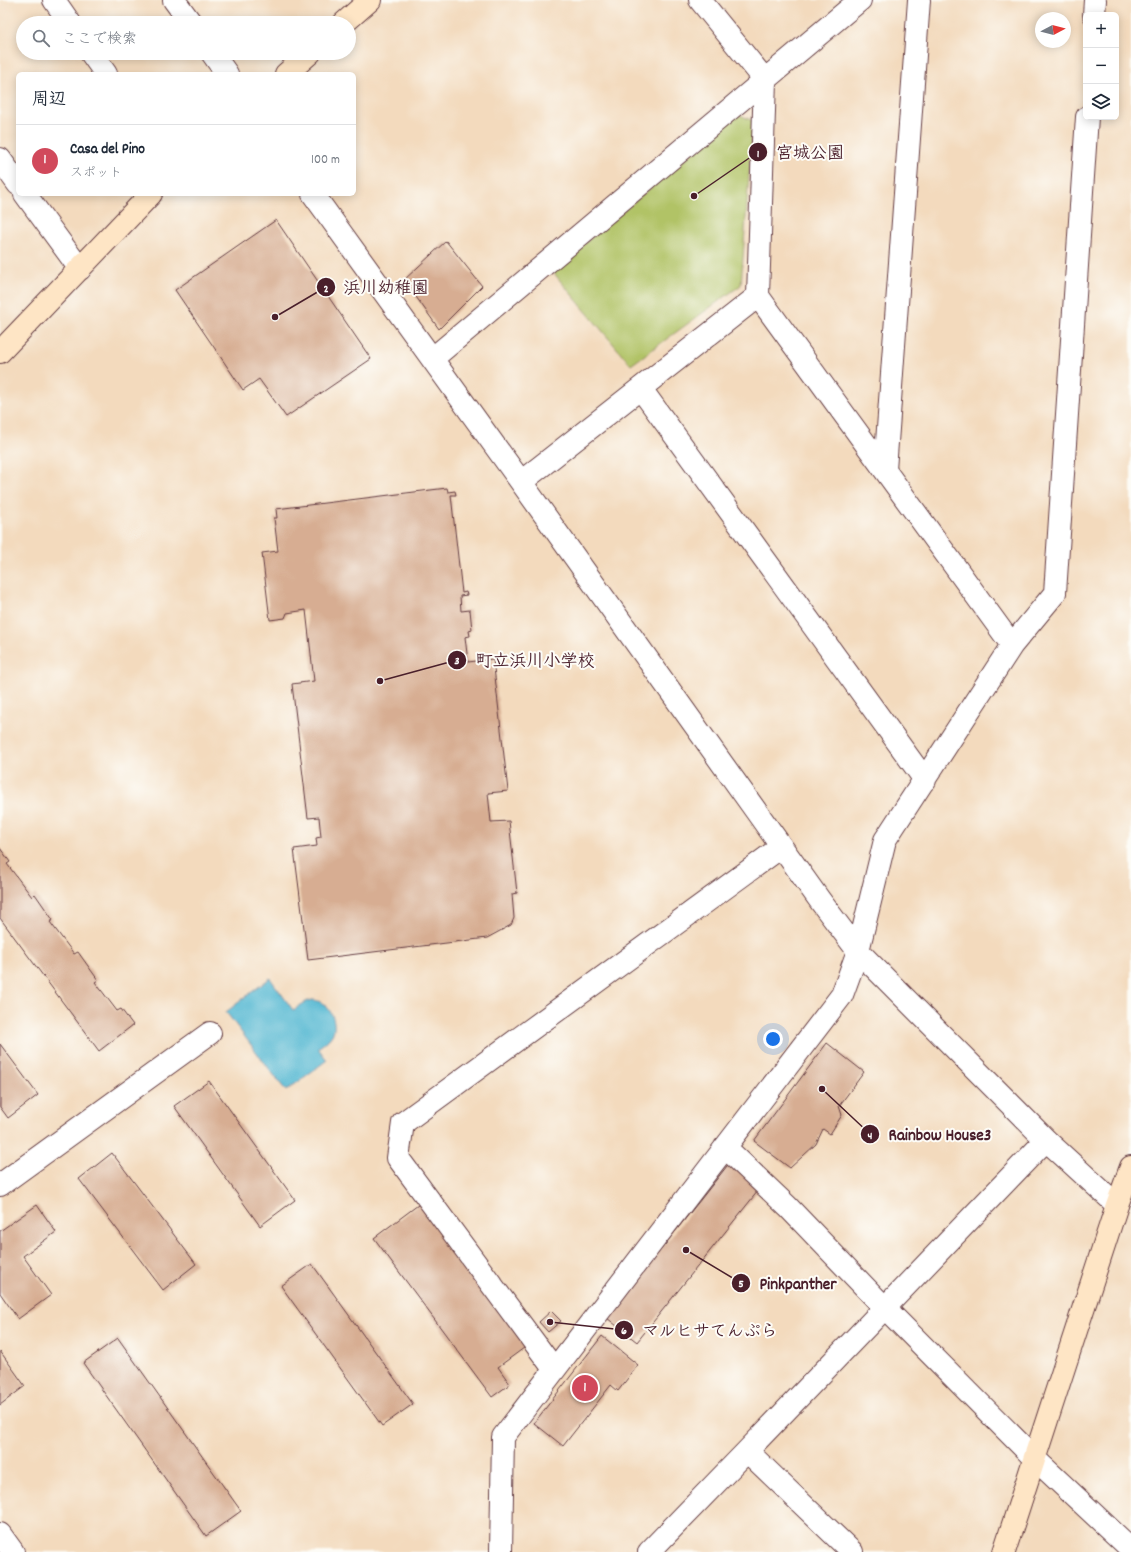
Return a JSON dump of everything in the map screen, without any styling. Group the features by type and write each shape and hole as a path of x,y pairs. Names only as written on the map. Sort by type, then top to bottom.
{"street":[{"path":"54,0 65,16"},
{"path":"174,0 186,16"},
{"path":"352,16 370,0"},
{"path":"700,0 765,80 758,296 1012,646"},
{"path":"432,359 860,0"},
{"path":"885,470 919,0"},
{"path":"1094,0 1094,12"},
{"path":"96,60 105,72"},
{"path":"217,60 226,72"},
{"path":"288,72 302,60"},
{"path":"501,1552 503,1437 842,995 858,951 885,840 1012,646 1055,593 1087,120"},
{"path":"0,159 16,181"},
{"path":"26,196 80,268"},
{"path":"0,352 149,196"},
{"path":"314,196 521,482 780,847 858,951 1046,1140 1117,1205"},
{"path":"521,482 758,296"},
{"path":"641,389 924,780"},
{"path":"554,1369 398,1158 403,1123 780,847"},
{"path":"0,1185 210,1034"},
{"path":"649,1552 1046,1140"},
{"path":"725,1147 788,1207 885,1308 1034,1458 1131,1549"},
{"path":"1004,1552 1117,1205 1131,1167"},
{"path":"747,1451 852,1552"},
{"path":"0,1534 13,1552"}],"green space":[{"path":"738,114 753,121 741,285 631,365 552,271"}],"water":[{"path":"270,978 293,1010 308,1001 319,1001 328,1008 334,1024 332,1035 318,1048 327,1060 286,1091 226,1012"}],"building":[{"path":"276,220 371,359 286,417 259,379 243,390 175,290"},
{"path":"446,241 482,286 439,329 404,280"},
{"path":"447,488 448,492 455,491 456,495 451,495 462,593 466,592 467,595 460,596 461,611 470,610 472,630 469,631 470,636 465,637 468,662 493,659 508,791 488,793 491,822 509,821 517,893 512,894 514,918 511,925 487,938 308,960 294,849 317,846 316,838 321,837 319,817 308,818 292,684 314,681 306,610 287,613 285,618 270,620 262,553 278,551 274,518 277,518 276,509"},
{"path":"0,848 10,862 7,864 32,897 35,894 53,920 50,922 74,954 78,952 98,980 95,982 117,1011 121,1009 133,1025 99,1051 0,918"},
{"path":"827,1043 864,1072 839,1106 842,1115 830,1134 823,1129 816,1144 790,1168 754,1141"},
{"path":"0,1044 38,1095 8,1118 0,1107"},
{"path":"209,1081 295,1200 260,1226 174,1106"},
{"path":"112,1153 196,1264 163,1290 79,1179"},
{"path":"731,1161 762,1186 637,1342 607,1318"},
{"path":"422,1202 528,1345 498,1367 510,1384 492,1397 374,1238"},
{"path":"37,1205 56,1232 23,1256 51,1295 18,1319 0,1293 0,1231"},
{"path":"312,1264 413,1404 382,1426 281,1286"},
{"path":"551,1311 561,1321 548,1332 539,1322"},
{"path":"602,1336 638,1365 618,1391 611,1385 563,1446 534,1423"},
{"path":"118,1338 241,1511 206,1536 83,1363"},
{"path":"0,1351 25,1386 0,1405"}],"place":[{"name":"宮城公園","path":"694,196"},
{"name":"浜川幼稚園","path":"275,317"},
{"name":"町立浜川小学校","path":"380,681"},
{"name":"Rainbow House3","path":"822,1089"},
{"name":"Pinkpanther","path":"686,1250"},
{"name":"マルヒサてんぷら","path":"550,1322"},
{"name":"Casa del Pino","path":"585,1388"}]}
